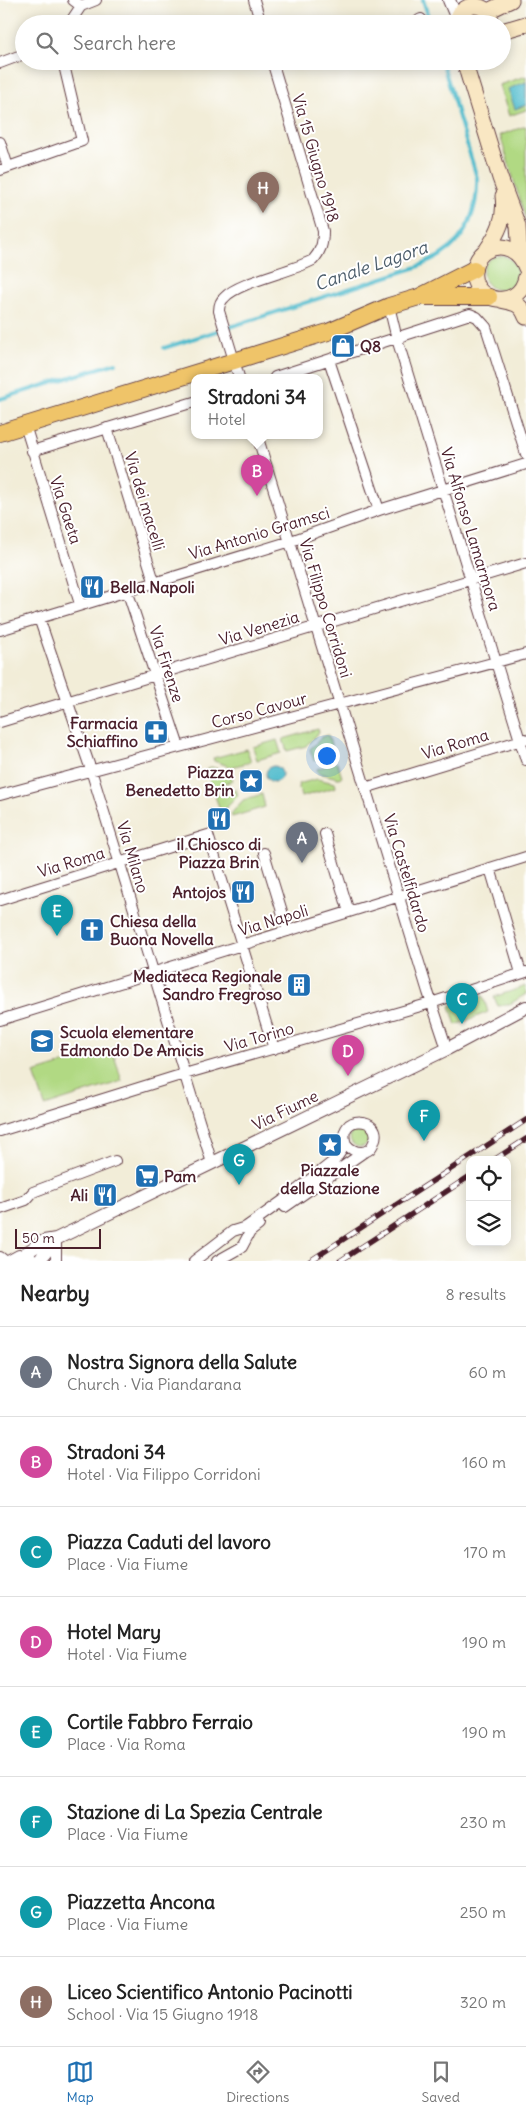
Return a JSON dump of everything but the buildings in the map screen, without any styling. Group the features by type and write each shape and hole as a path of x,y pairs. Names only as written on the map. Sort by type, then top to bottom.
{"main road":[{"path":"492,15 511,0"},
{"path":"460,15 467,2 478,4 488,15"},
{"path":"511,28 526,24"},
{"path":"419,298 495,299 516,295 525,273 518,226 500,178 469,70"},
{"path":"500,178 505,212 501,226 486,251 478,258 474,269 474,276 478,289 495,299 523,308 526,317"},
{"path":"486,251 504,247 525,273"},
{"path":"192,374 328,332 389,306 419,298 474,269"},
{"path":"0,433 191,374"}],"street":[{"path":"72,15 77,3 96,0"},
{"path":"254,0 258,15"},
{"path":"449,0 455,15"},
{"path":"0,62 15,57"},
{"path":"0,142 4,169 82,141 65,70"},
{"name":"Via 15 Giugno 1918","path":"238,374 218,311 219,304 225,296 237,289 313,260 323,244 323,231 275,70"},
{"name":"Via Alfonso Lamarmora","path":"389,306 396,339 470,580 523,739 526,760"},
{"path":"285,374 470,314 477,317 486,327 526,454"},
{"path":"329,360 379,510"},
{"path":"32,451 191,403"},
{"name":"Via Gaeta","path":"25,425 80,604"},
{"name":"Via dei macelli","path":"107,428 154,581"},
{"name":"Via Filippo Corridoni","path":"258,439 291,541 339,704"},
{"name":"Via Antonio Gramsci","path":"0,630 154,581 291,541 379,510 526,464"},
{"name":"Via Venezia","path":"0,722 526,563"},
{"name":"Via Firenze","path":"127,590 179,747"},
{"name":"Via Milano","path":"39,618 91,770 183,1075 212,1163"},
{"name":"Corso Cavour","path":"0,795 526,654"},
{"name":"Via Castelfidardo","path":"339,704 431,1003 448,1049"},
{"name":"Via Roma","path":"365,788 523,739"},
{"path":"325,834 349,912"},
{"name":"Via Roma","path":"0,900 208,835 242,945"},
{"path":"264,854 288,931"},
{"name":"Via Napoli","path":"0,1020 526,857"},
{"path":"490,868 524,972"},
{"path":"242,945 274,1048"},
{"name":"Via Torino","path":"0,1131 183,1075 431,1003 524,972"},
{"name":"Via Fiume","path":"10,1261 44,1241 56,1239 448,1049 526,1007"},
{"path":"217,1261 242,1247 250,1232 364,1152 372,1146 376,1136 372,1126 364,1121 354,1122 346,1129 344,1139 346,1144 354,1151 364,1152"},
{"path":"194,1261 233,1232 241,1229 288,1197 335,1160 346,1144"},
{"path":"0,1209 26,1200 33,1192 115,1161"},
{"path":"241,1229 245,1233 245,1240"},
{"path":"56,1239 56,1261"},
{"name":"Via Fiume","path":"37,1261 56,1239"},
{"path":"23,1255 37,1261"},
{"path":"0,1257 5,1261"}],"green space":[{"path":"526,76 526,110 509,116 499,85"},
{"path":"526,126 526,220 500,135"},
{"path":"500,256 512,261 517,273 512,285 500,290 488,285 483,273 488,261"},
{"path":"318,729 319,732 306,746 287,751 283,739"},
{"path":"328,735 334,754 314,761 310,749 322,737"},
{"path":"277,740 281,753 257,760 253,747"},
{"path":"247,749 251,762 231,767 214,761 213,758"},
{"path":"337,762 342,777 338,778 318,773 317,769"},
{"path":"211,767 230,772 233,781 212,787 206,769"},
{"path":"317,779 335,783 336,787 301,797 298,784"},
{"path":"236,789 238,796 225,809 220,810 215,796"},
{"path":"262,794 265,807 232,817 231,814 243,800"},
{"path":"526,986 526,994 510,1004 498,1006 494,997"},
{"path":"483,996 488,1012 456,1025 450,1006"},
{"path":"112,1049 122,1081 45,1106 34,1073"},
{"path":"356,1127 364,1127 370,1133 370,1141 364,1147 356,1147 350,1141 350,1133"}],"water":[{"path":"526,82 526,105 515,109 508,89"},
{"path":"271,766 277,766 282,771 280,780 271,782 266,777 266,771"}],"waterway":[{"name":"Canale Lagora","path":"423,0 428,15"},
{"name":"Canale Lagora","path":"164,348 417,267 438,257 450,248 465,231 473,211 476,200 477,178 445,70"},
{"name":"Canale Lagora","path":"0,399 116,363"}],"railway":[{"path":"310,1261 526,1120"},
{"path":"500,1156 526,1139"},
{"path":"340,1261 466,1179"}],"place":[{"name":"Liceo Scientifico Antonio Pacinotti","path":"263,213"},
{"name":"Q8","path":"343,346"},
{"name":"Stradoni 34","path":"257,496"},
{"name":"Bella Napoli","path":"92,587"},
{"name":"Farmacia Schiaffino","path":"156,732"},
{"name":"Piazza Benedetto Brin","path":"251,781"},
{"name":"il Chiosco di Piazza Brin","path":"219,819"},
{"name":"Nostra Signora della Salute","path":"302,863"},
{"name":"Antojos","path":"243,892"},
{"name":"Chiesa della Buona Novella","path":"92,930"},
{"name":"Cortile Fabbro Ferraio","path":"57,936"},
{"name":"Mediateca Regionale Sandro Fregroso","path":"299,985"},
{"name":"Piazza Caduti del lavoro","path":"462,1024"},
{"name":"Scuola elementare Edmondo De Amicis","path":"42,1041"},
{"name":"Hotel Mary","path":"348,1076"},
{"name":"Stazione di La Spezia Centrale","path":"424,1141"},
{"name":"Piazzale della Stazione","path":"330,1145"},
{"name":"Pam","path":"147,1176"},
{"name":"Piazzetta Ancona","path":"239,1185"},
{"name":"Ali","path":"105,1195"}]}
